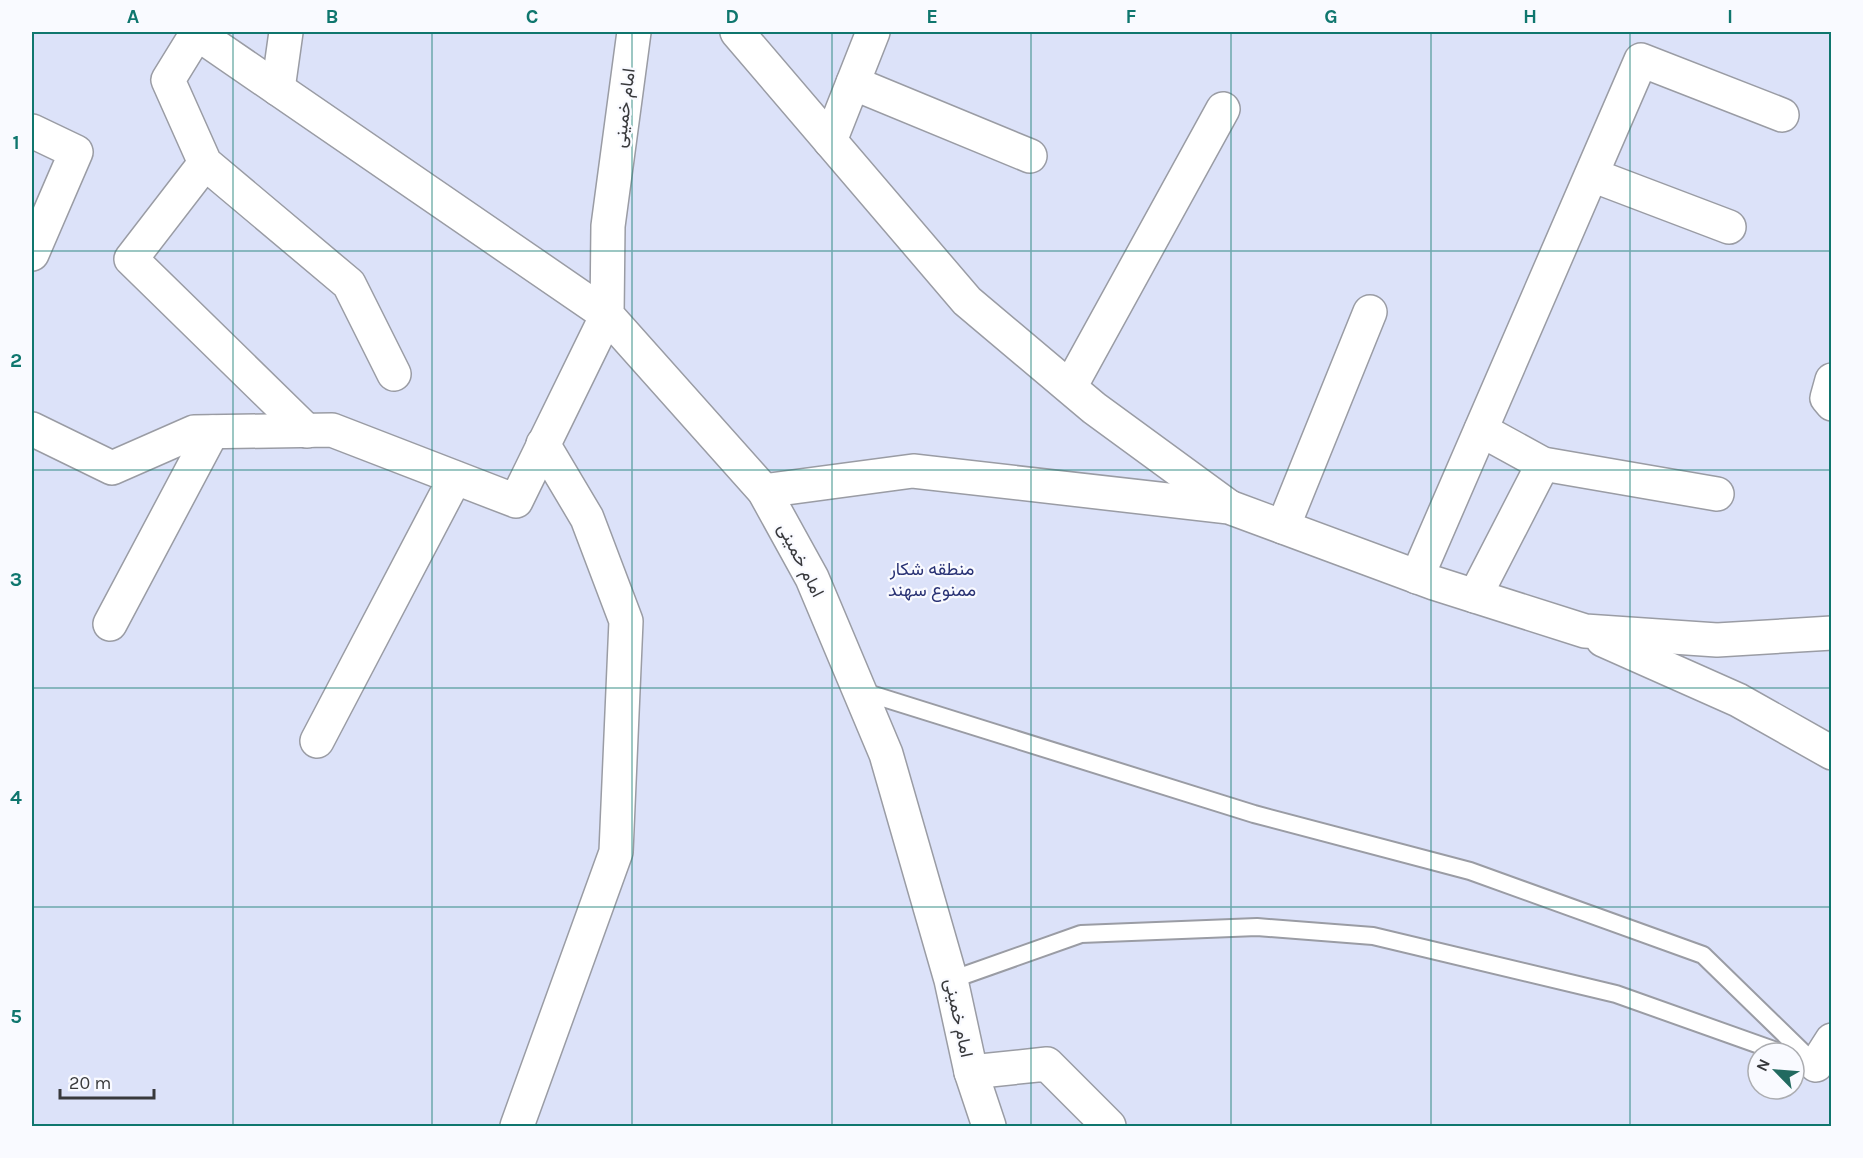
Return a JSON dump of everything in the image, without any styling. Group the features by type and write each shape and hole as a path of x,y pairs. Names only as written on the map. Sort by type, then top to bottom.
{"street":[{"path":"32,429 112,468 194,432 332,430 516,501 607,315 196,32 168,80 205,163 349,284 394,374"},
{"path":"278,89 286,32"},
{"name":"امام خمینی","path":"634,32 608,226 607,315 764,491 812,578 886,754 951,980 970,1072 988,1126"},
{"path":"737,32 967,301 1070,387 1229,507"},
{"path":"830,141 873,32"},
{"path":"1417,577 1641,60 1782,115"},
{"path":"853,83 1030,156"},
{"path":"1070,387 1223,109"},
{"path":"32,130 76,152 32,254"},
{"path":"205,163 131,259 307,431"},
{"path":"1592,175 1729,227"},
{"path":"1283,527 1370,312"},
{"path":"1832,380 1827,398 1832,404"},
{"path":"1481,430 1543,464 1717,494"},
{"path":"110,624 212,432"},
{"path":"517,1126 616,852 626,621 587,518 543,444"},
{"path":"1475,596 1543,464"},
{"path":"764,491 913,471 1229,507 1417,577 1585,632 1738,700 1832,753"},
{"path":"317,741 455,478"},
{"path":"1585,632 1717,640 1832,633"},
{"path":"970,1072 1047,1064 1109,1126"}],"lane":[{"path":"861,691 1254,814 1470,871 1703,955 1818,1058"},
{"path":"951,980 1081,934 1257,927 1373,936 1616,994 1748,1041"}],"green space":[{"name":"منطقه شکار ممنوع سهند","path":"32,32 1831,32 1831,1126 32,1126"}]}
